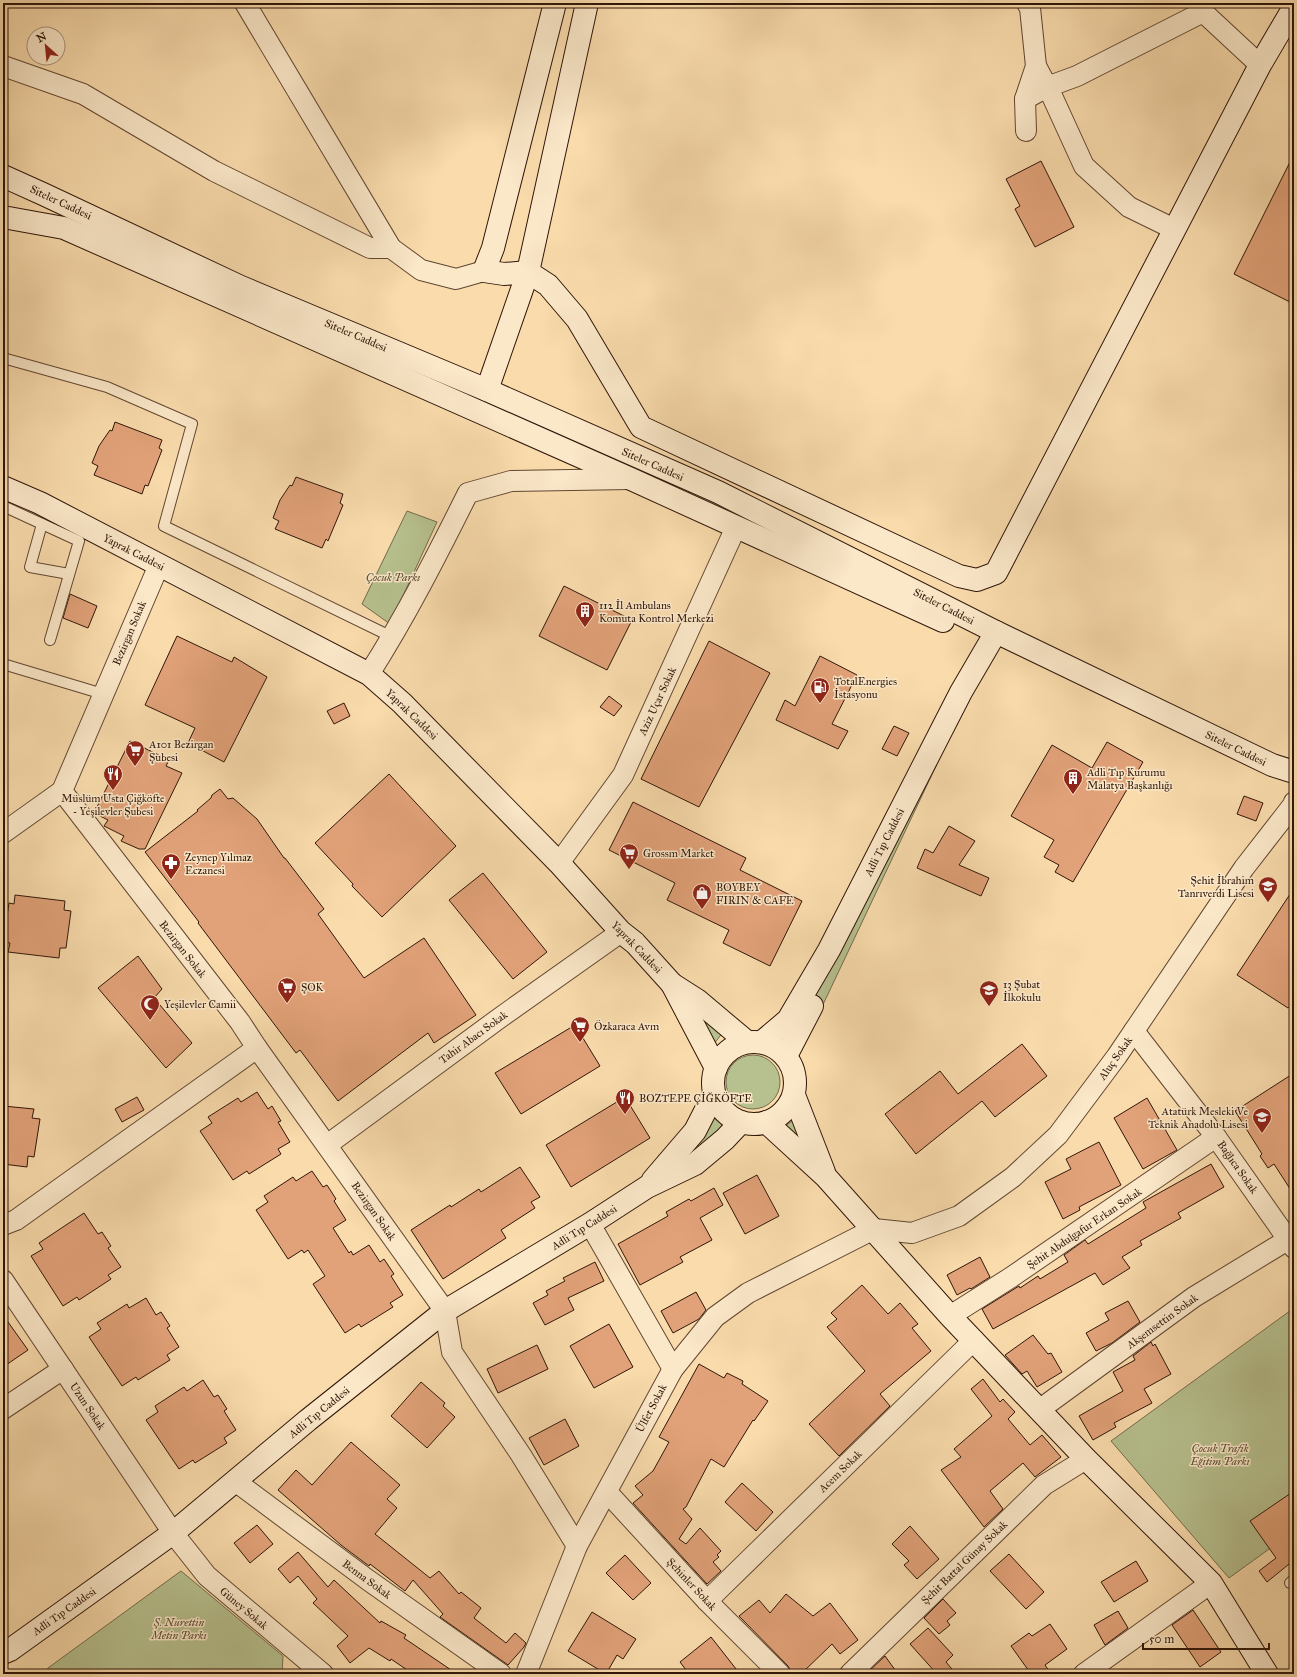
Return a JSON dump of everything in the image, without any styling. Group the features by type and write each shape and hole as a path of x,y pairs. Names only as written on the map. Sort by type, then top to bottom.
{"street":[{"path":"245,3 391,248 421,270 456,279 484,271 504,274 528,272 548,285 577,319 641,427 959,576 977,580 996,573 1260,65 1294,6"},
{"path":"487,390 528,272 587,3"},
{"path":"1027,3 1030,8 1036,66 1048,87 1084,166 1129,207 1174,229"},
{"path":"484,271 493,248 551,6"},
{"path":"1025,99 1048,87 1077,76 1200,7 1260,65"},
{"path":"3,66 83,94 214,171 370,248 391,248"},
{"path":"1026,131 1025,99 1036,66"},
{"name":"Siteler Caddesi","path":"3,176 241,287 487,390 718,492 998,640 1230,760 1294,785"},
{"name":"Siteler Caddesi","path":"3,217 64,228 631,479 736,528 998,640 1272,765 1294,772"},
{"path":"369,674 432,567 468,493 511,481 631,479"},
{"name":"Yaprak Caddesi","path":"3,487 40,503 369,674 402,703 559,863 621,932 635,942 672,984 716,1068"},
{"name":"Aziz Uçar Sokak","path":"559,863 623,775 736,528"},
{"name":"Bezirgan Sokak","path":"159,564 62,791 240,1022 445,1311"},
{"name":"Adli Tıp Caddesi","path":"647,1187 695,1132 714,1094 713,1081 716,1068 723,1056 734,1047 754,1042 788,1020 829,950 961,692 998,640"},
{"name":"Adli Tıp Caddesi","path":"786,1056 998,640"},
{"path":"3,833 62,791"},
{"name":"Aluç Sokak","path":"874,1229 912,1233 959,1216 1013,1177 1058,1135 1134,1031 1244,868 1294,802"},
{"name":"Tahir Abacı Sokak","path":"327,1145 501,1017 621,932"},
{"path":"672,984 697,1000 754,1042 775,1047 786,1056 793,1068 795,1082 794,1095 788,1107 778,1116 766,1122 753,1124 740,1122 729,1115 720,1106 714,1094"},
{"name":"Bağlıca Sokak","path":"1134,1031 1216,1137 1292,1244"},
{"path":"3,1225 16,1220 257,1048"},
{"path":"794,1095 826,1177"},
{"name":"Adli Tıp Caddesi","path":"3,1653 10,1650 173,1533 445,1311 590,1224 647,1187 695,1164 725,1139 740,1122"},
{"path":"766,1122 826,1177 874,1229 950,1316 1039,1410 1086,1459 1211,1582 1267,1674"},
{"name":"Şehit Abdulgafur Erkan Sokak","path":"950,1316 1010,1278 1216,1137"},
{"path":"590,1224 672,1369"},
{"name":"Ülfet Sokak","path":"526,1674 577,1546 672,1369 715,1318 748,1293 874,1229"},
{"name":"Akşemsettin Sokak","path":"1039,1410 1194,1297 1292,1244"},
{"name":"Uzun Sokak","path":"3,1280 173,1533"},
{"path":"445,1311 452,1352 520,1455 577,1546"},
{"name":"Acem Sokak","path":"707,1601 974,1340"},
{"path":"3,1409 63,1369"},
{"name":"Şehit Battal Günay Sokak","path":"850,1674 1044,1485 1086,1459"},
{"name":"Benna Sokak","path":"235,1481 368,1580 501,1674"},
{"name":"Şehinler Sokak","path":"607,1492 707,1601 780,1674"},
{"name":"Güney Sokak","path":"173,1533 207,1576 323,1674"},
{"path":"1084,1674 1211,1582"}],"lane":[{"path":"3,358 107,387 192,424 164,526 392,637"},
{"path":"3,506 79,541 50,640"},
{"path":"42,524 30,567 69,574"},
{"path":"3,664 103,694"}],"green space":[{"name":"Çocuk Parkı","path":"407,511 437,522 390,624 362,604"},
{"path":"955,726 810,1032 797,1023"},
{"path":"688,1003 723,1032 714,1044"},
{"path":"753,1055 763,1057 772,1063 778,1072 780,1082 778,1092 772,1101 763,1107 753,1109 743,1107 734,1101 728,1092 726,1082 728,1072 734,1063 743,1057"},
{"path":"714,1118 724,1126 695,1152 692,1150 692,1145"},
{"path":"794,1120 815,1158 782,1128"},
{"name":"Çocuk Trafik Eğitim Parkı","path":"1294,1308 1294,1531 1229,1578 1111,1441"},
{"name":"Ş. Nurettin Metin Parkı","path":"181,1571 283,1656 282,1674 43,1674 48,1668"}],"building":[{"path":"1294,154 1294,304 1234,274"},
{"path":"1041,161 1074,227 1035,247 1015,209 1020,206 1006,179"},
{"path":"115,422 162,440 159,448 162,450 148,486 145,485 142,494 94,475 98,466 92,463 99,446 110,430 112,431"},
{"path":"296,477 343,494 340,503 343,505 328,541 326,539 322,548 275,529 279,521 273,518 280,500 290,485 292,486"},
{"name":"112 İl Ambulans Komuta Kontrol Merkezi","path":"564,586 632,620 607,670 539,636"},
{"path":"70,594 97,606 88,628 63,618"},
{"path":"177,636 232,662 234,657 267,677 224,762 188,743 195,728 145,705"},
{"path":"709,641 770,673 699,807 641,779"},
{"path":"820,656 857,675 832,724 848,731 838,749 776,720 785,700 795,706"},
{"path":"609,696 622,706 614,716 600,707"},
{"path":"344,703 350,716 334,724 327,711"},
{"path":"894,726 909,733 897,756 882,749"},
{"path":"130,741 169,760 166,766 182,773 145,849 139,849 121,841 124,836 104,826 108,820 94,813"},
{"name":"Adli Tıp Kurumu Malatya Başkanlığı","path":"1107,742 1143,762 1073,882 1055,872 1059,865 1044,857 1054,840 1011,816 1052,745 1092,768"},
{"path":"389,774 456,846 382,917 352,886 353,884 315,843"},
{"path":"220,789 228,799 233,798 257,819 284,858 324,909 318,914 364,978 424,938 476,1015 434,1043 428,1033 338,1101 300,1050 296,1053 145,852 198,811 197,810 211,798 212,795"},
{"path":"1244,796 1263,803 1256,821 1237,814"},
{"path":"633,802 746,858 740,870 802,901 770,966 723,943 729,930 667,900 675,883 609,850"},
{"path":"949,826 975,841 959,865 989,878 981,896 917,868 925,849 933,853"},
{"path":"483,873 547,952 513,979 449,900"},
{"path":"1294,888 1294,1003 1288,1008 1237,975"},
{"path":"15,895 65,901 64,910 71,911 66,948 60,948 59,958 8,952 10,943 3,942 9,903 14,904"},
{"name":"Yeşilevler Camii","path":"138,956 162,989 154,998 192,1043 166,1068 98,988"},
{"path":"575,1025 600,1066 521,1114 495,1073"},
{"path":"1022,1044 1047,1076 995,1117 982,1101 916,1154 885,1114 940,1071 958,1094"},
{"path":"1294,1073 1294,1195 1274,1164 1268,1168 1260,1156 1262,1154 1235,1111"},
{"path":"257,1092 268,1109 272,1106 281,1121 278,1122 290,1142 278,1149 281,1154 249,1174 247,1171 233,1180 200,1131 212,1123 208,1117 238,1098 241,1102"},
{"path":"137,1097 144,1110 122,1122 115,1109"},
{"path":"625,1097 650,1138 571,1187 546,1145"},
{"path":"1147,1098 1177,1150 1143,1169 1114,1118"},
{"path":"3,1106 34,1109 32,1118 40,1119 34,1157 28,1156 27,1167 3,1164"},
{"path":"1099,1142 1121,1185 1079,1207 1080,1210 1063,1219 1045,1182 1071,1169 1066,1159"},
{"path":"1211,1164 1224,1187 1178,1213 1181,1218 1140,1241 1142,1245 1122,1257 1130,1268 1103,1285 1095,1273 993,1329 982,1309 1019,1286 1020,1288 1038,1276 1040,1279 1068,1262 1064,1255 1085,1240 1088,1244 1146,1208 1143,1202"},
{"path":"520,1167 540,1197 531,1202 535,1208 501,1230 506,1238 443,1279 411,1230 450,1205 451,1207 479,1189 481,1192"},
{"path":"312,1171 323,1187 327,1185 336,1199 334,1201 346,1220 333,1228 349,1253 351,1251 353,1255 369,1245 380,1262 384,1259 394,1274 391,1276 403,1295 390,1303 393,1307 361,1327 359,1324 345,1333 313,1284 325,1276 308,1250 304,1253 302,1250 288,1259 256,1210 268,1202 264,1196 293,1177 296,1181"},
{"path":"757,1175 779,1216 745,1234 723,1193"},
{"path":"714,1188 723,1205 700,1218 712,1240 680,1257 683,1262 640,1285 618,1244 668,1216 666,1212 689,1199 691,1201"},
{"path":"84,1213 98,1234 102,1232 111,1246 108,1248 121,1267 108,1275 111,1279 79,1300 77,1297 63,1306 31,1256 43,1249 39,1243"},
{"path":"980,1257 990,1277 971,1289 970,1288 957,1295 947,1275"},
{"path":"595,1262 604,1281 568,1298 574,1310 545,1325 533,1303 548,1295 546,1291 565,1281 563,1278"},
{"path":"862,1285 888,1314 900,1303 918,1324 912,1328 931,1351 880,1394 890,1406 839,1456 809,1424 865,1371 827,1327 837,1319 831,1313"},
{"path":"696,1292 706,1310 699,1319 673,1333 661,1311"},
{"path":"146,1298 156,1315 161,1312 170,1326 167,1328 179,1347 167,1355 170,1360 138,1380 136,1377 122,1386 89,1337 101,1329 97,1323 127,1304 129,1308"},
{"path":"1128,1301 1140,1322 1112,1343 1096,1351 1086,1333 1109,1320 1105,1313"},
{"path":"3,1315 28,1350 3,1367"},
{"path":"609,1324 633,1367 594,1388 570,1346"},
{"path":"1033,1335 1048,1354 1051,1353 1062,1372 1037,1387 1027,1371 1022,1374 1005,1355"},
{"path":"1151,1342 1153,1346 1155,1344 1171,1374 1144,1389 1152,1403 1114,1423 1116,1427 1093,1440 1079,1416 1123,1391 1113,1372 1135,1360 1133,1356"},
{"path":"537,1345 548,1369 498,1393 487,1369"},
{"path":"699,1364 724,1378 727,1373 743,1381 742,1384 768,1401 754,1421 753,1420 724,1467 711,1459 686,1507 683,1509 692,1519 679,1539 686,1544 700,1528 721,1551 717,1555 719,1557 713,1562 721,1571 707,1584 633,1503 643,1495 635,1486 653,1471 669,1442 659,1437"},
{"path":"983,1379 1000,1402 1003,1399 1015,1412 1008,1419 1030,1445 1042,1435 1061,1457 1035,1477 1023,1463 990,1491 1003,1509 984,1527 941,1470 961,1457 954,1449 992,1416 971,1389"},
{"path":"203,1380 214,1397 218,1395 227,1409 224,1411 236,1430 224,1438 227,1443 195,1463 193,1460 179,1469 146,1420 158,1412 155,1406 184,1387 187,1391"},
{"path":"421,1382 445,1403 443,1406 455,1417 427,1448 391,1416"},
{"path":"565,1419 579,1446 544,1465 529,1438"},
{"path":"351,1442 400,1485 387,1499 397,1508 375,1534 430,1578 439,1571 459,1594 461,1592 481,1608 474,1618 506,1643 515,1633 526,1643 508,1665 440,1617 443,1614 413,1580 405,1591 370,1564 369,1566 341,1545 278,1490 296,1470 312,1485"},
{"path":"742,1483 773,1512 756,1531 725,1502"},
{"path":"1294,1491 1294,1560 1267,1582 1259,1571 1276,1558 1250,1521"},
{"path":"257,1525 273,1544 250,1563 234,1543"},
{"path":"910,1526 939,1559 917,1579 904,1565 909,1561 892,1544"},
{"path":"298,1552 328,1587 334,1580 380,1623 381,1621 406,1635 404,1638 457,1674 413,1674 391,1659 390,1661 369,1648 350,1663 337,1646 348,1636 313,1603 317,1599 298,1576 290,1583 278,1569"},
{"path":"1009,1554 1044,1592 1026,1609 990,1571"},
{"path":"625,1555 651,1583 633,1600 606,1573"},
{"path":"1136,1561 1148,1581 1114,1602 1101,1582"},
{"path":"786,1594 813,1616 830,1603 858,1640 840,1654 832,1644 801,1674 792,1674 788,1666 739,1616 759,1600 770,1613"},
{"path":"943,1599 956,1613 947,1621 950,1625 939,1634 924,1618"},
{"path":"1193,1610 1221,1652 1200,1667 1172,1625"},
{"path":"1118,1611 1128,1628 1105,1645 1094,1625"},
{"path":"592,1612 636,1639 623,1659 617,1655 606,1674 568,1651"},
{"path":"1050,1624 1067,1649 1045,1665 1051,1674 1031,1674 1011,1646 1029,1633 1032,1636"},
{"path":"928,1628 953,1655 946,1662 956,1674 937,1674 910,1644"},
{"path":"711,1637 740,1674 689,1674 680,1662"},
{"path":"885,1656 898,1674 866,1674"}],"place":[{"name":"112 İl Ambulans Komuta Kontrol Merkezi","path":"585,628"},
{"name":"TotalEnergies İstasyonu","path":"820,704"},
{"name":"A101 Bezirgan Şubesi","path":"135,767"},
{"name":"Müslüm Usta Çiğköfte - Yeşilevler Şubesi","path":"113,791"},
{"name":"Adli Tıp Kurumu Malatya Başkanlığı","path":"1073,795"},
{"name":"Grossm Market","path":"629,870"},
{"name":"Zeynep Yılmaz Eczanesi","path":"171,880"},
{"name":"Şehit İbrahim Tanrıverdi Lisesi","path":"1268,903"},
{"name":"BOYBEY FIRIN & CAFE","path":"702,910"},
{"name":"ŞOK","path":"287,1004"},
{"name":"13 Şubat İlkokulu","path":"989,1007"},
{"name":"Yeşilevler Camii","path":"150,1021"},
{"name":"Özkaraca Avm","path":"580,1043"},
{"name":"BOZTEPE ÇİĞKÖFTE","path":"625,1115"},
{"name":"Atatürk Mesleki Ve Teknik Anadolu Lisesi","path":"1262,1134"}]}
